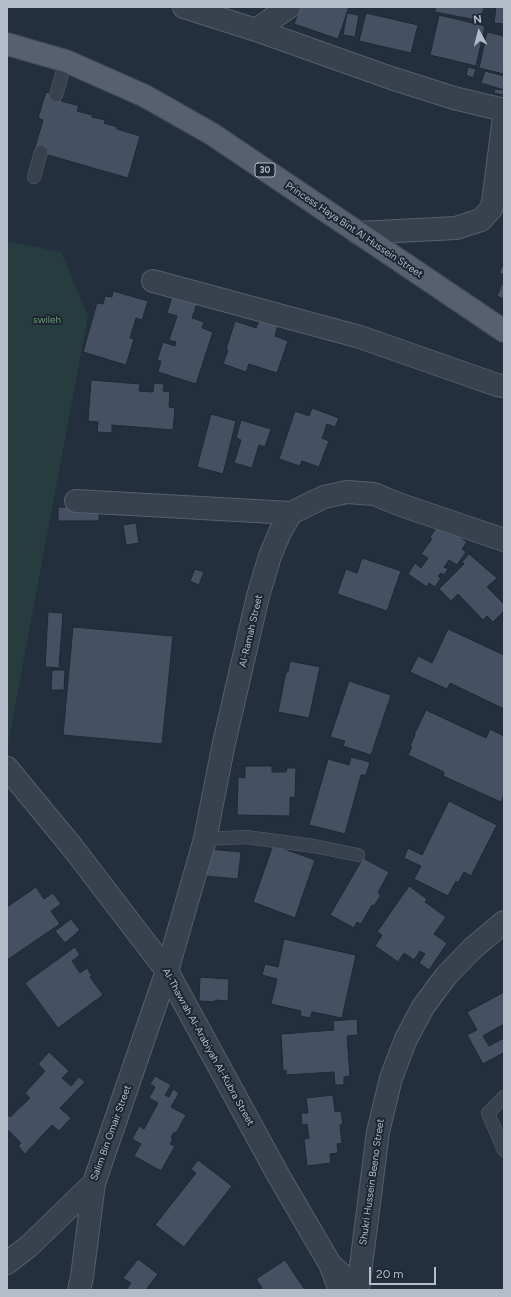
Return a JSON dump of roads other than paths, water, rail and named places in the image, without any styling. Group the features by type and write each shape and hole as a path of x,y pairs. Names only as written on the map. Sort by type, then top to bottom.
{"main road":[{"name":"Princess Haya Bint Al Hussein Street","path":"7,44 66,61 145,96 205,130 504,331"}],"street":[{"path":"184,7 256,30 398,81 454,98 504,110"},
{"path":"256,30 289,7"},
{"path":"358,233 456,228 481,220 499,203 504,117"},
{"path":"153,281 360,337 497,385 504,386"},
{"path":"76,502 291,513 324,497 347,492 374,494 400,505 504,540"},
{"name":"Al-Ramah Street","path":"167,971 206,839 224,743 258,596 270,556 280,532 291,513"},
{"name":"Al-Thawrah Al-Arabiyah Al-Kubra Street","path":"7,768 73,848 167,971 277,1173 330,1264 353,1290"},
{"name":"Shukri Hussein Beeno Street","path":"353,1290 378,1132 391,1078 406,1039 422,1007 446,976 472,949 504,922"},
{"name":"Salim Bin Omair Street","path":"7,1262 30,1246 94,1183 167,971"},
{"path":"79,1290 94,1183"}],"lane":[{"path":"56,95 66,61"},
{"path":"34,177 40,152"},
{"path":"206,839 246,837 314,846 358,855"},
{"path":"504,1097 488,1113 504,1150"}],"park label":[{"name":"swileh","path":"47,320"}]}
